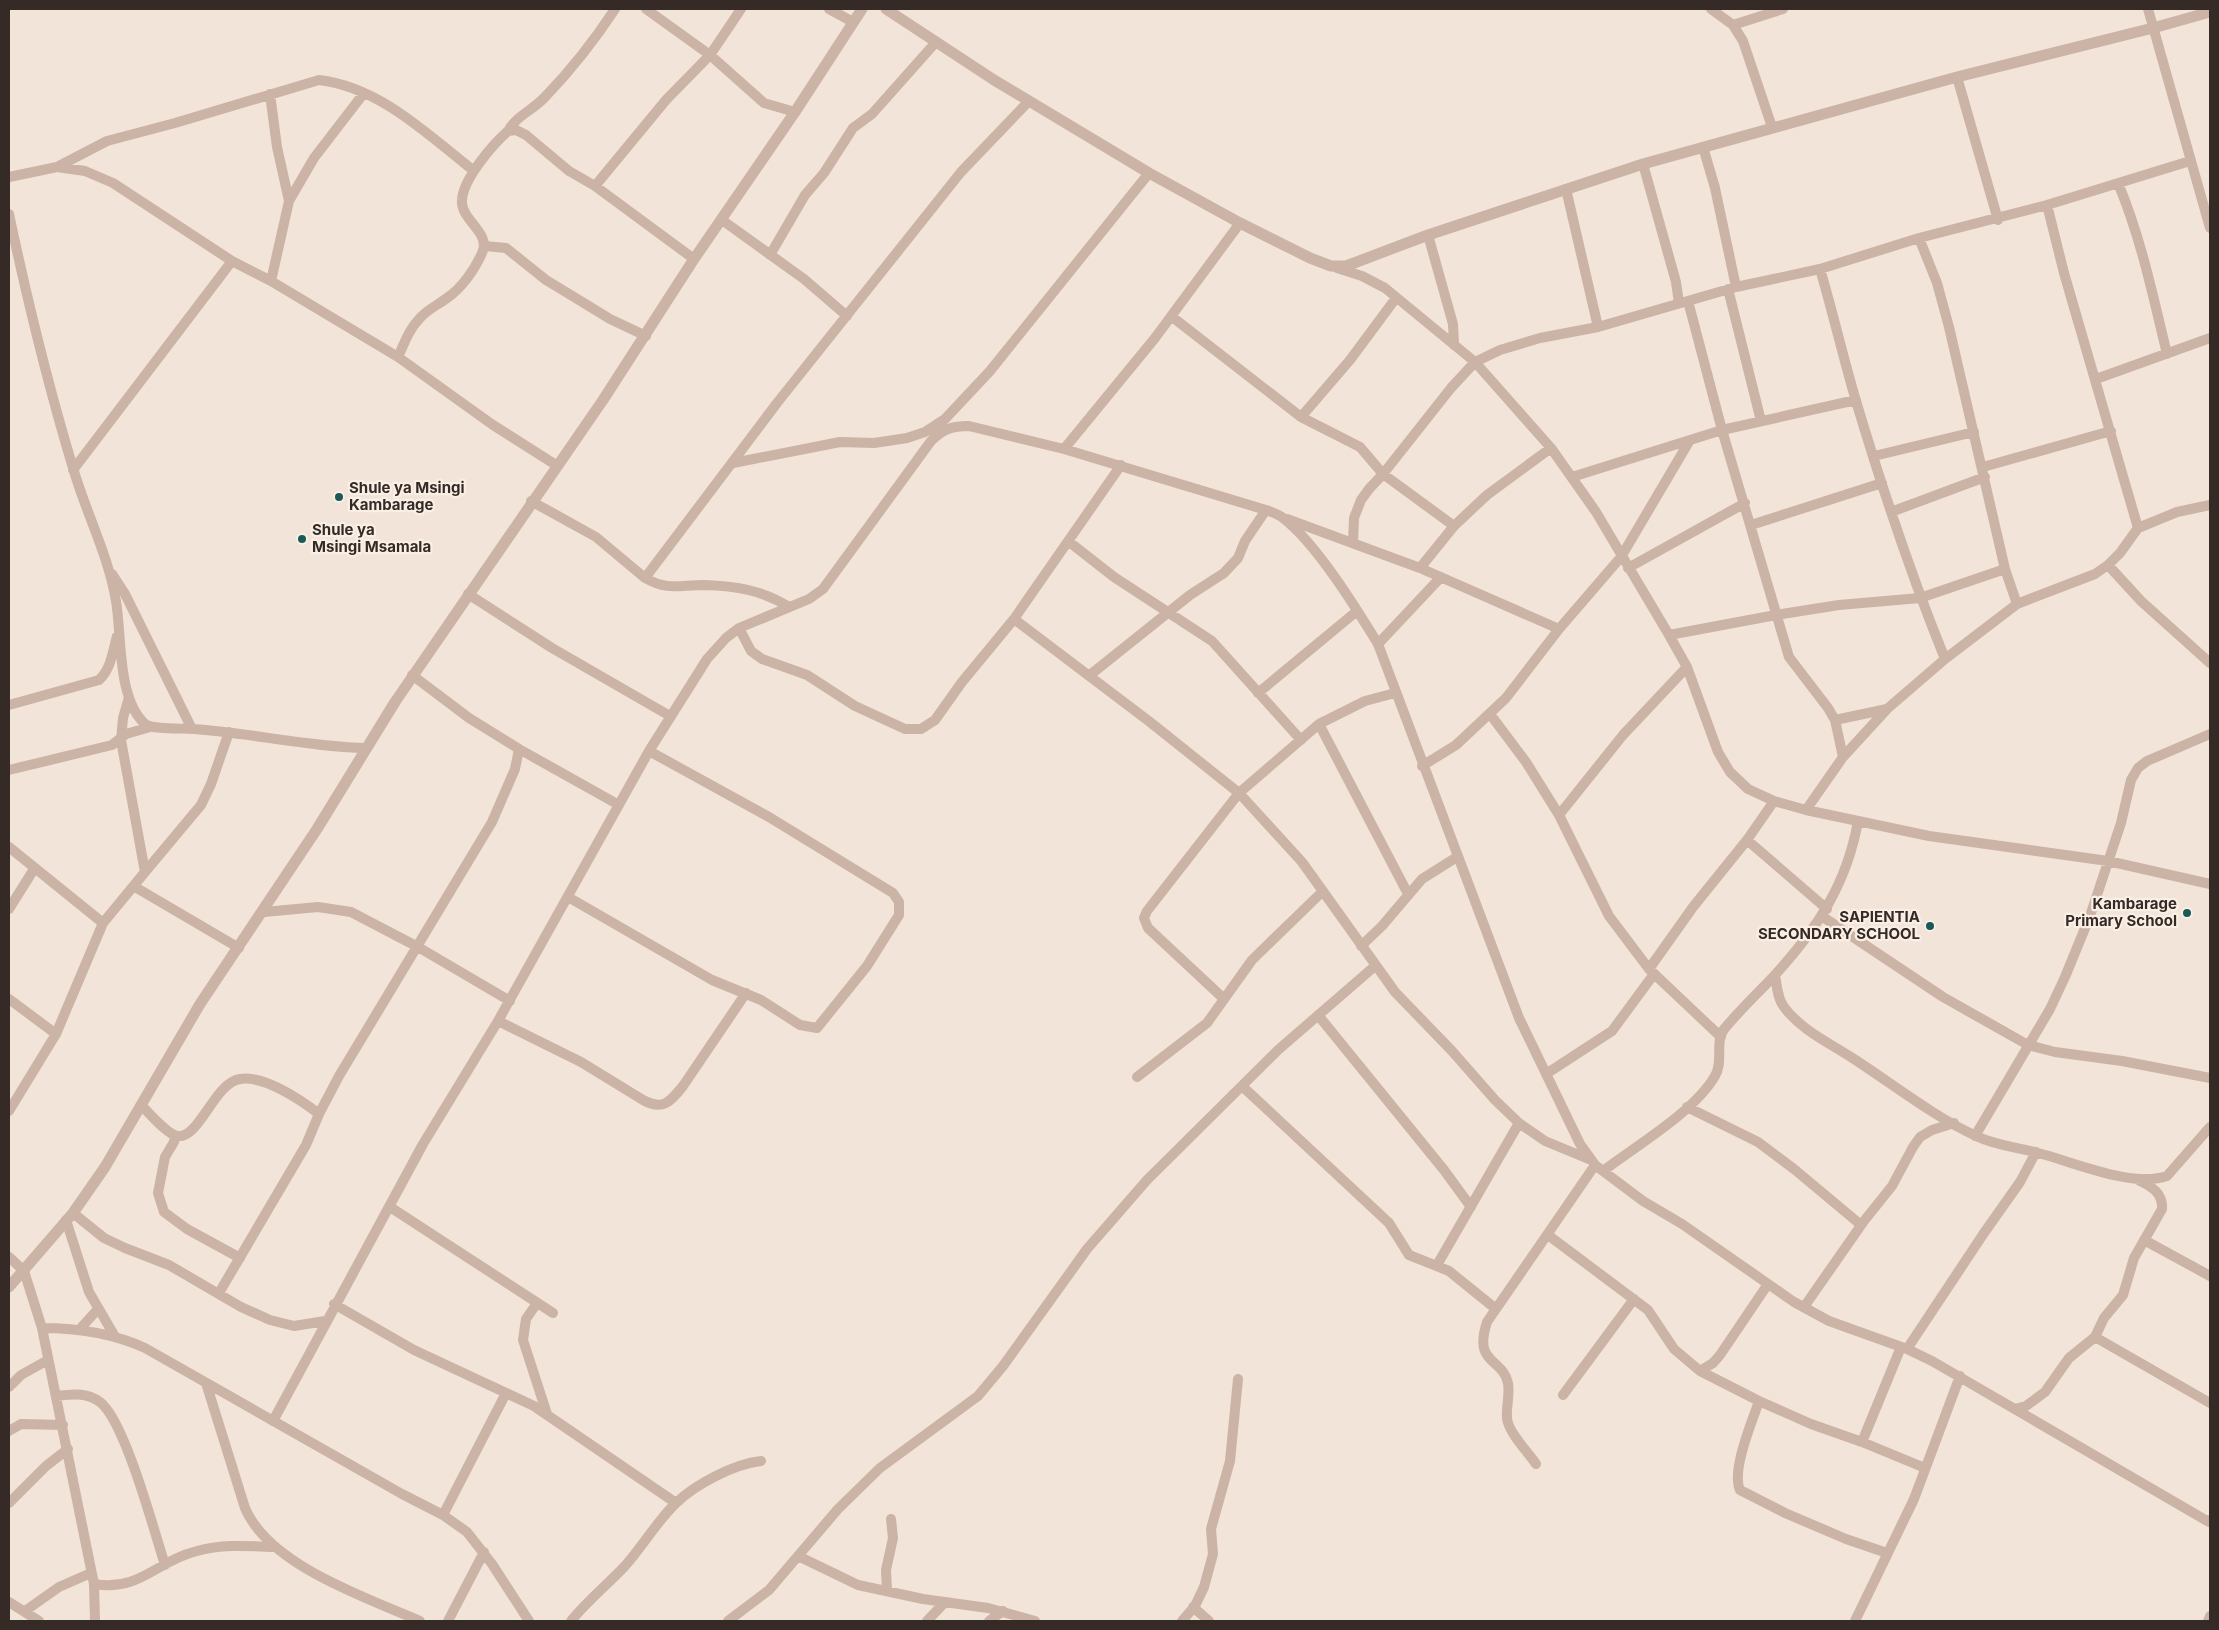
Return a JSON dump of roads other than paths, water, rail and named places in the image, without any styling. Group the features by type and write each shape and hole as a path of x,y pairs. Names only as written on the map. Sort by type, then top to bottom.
{"street":[{"path":"398,357 409,331 419,318 459,288 485,246 483,238 464,212 462,200 474,171 512,124 541,101 562,79 592,43 615,9"},
{"path":"646,9 710,55 764,103 795,112"},
{"path":"595,186 661,106 710,55 741,9"},
{"path":"829,9 853,22"},
{"path":"9,1287 70,1217 105,1167 200,1004 264,912 412,675 646,336 694,259 795,112 862,9"},
{"path":"886,9 1028,102 1149,173 1240,223 1310,258 1362,276 1385,288 1475,362 1551,448 1596,512 1669,635 1686,668 1711,736 1730,772 1748,789 1774,801 1806,810 1929,836 2108,861 2210,884"},
{"path":"1711,9 1733,25 1743,41 1772,127"},
{"path":"1733,25 1784,9"},
{"path":"2148,9 2210,228"},
{"path":"1331,266 1346,266 1428,235 1643,164 1957,77 2210,12"},
{"path":"770,255 805,195 824,173 854,128 872,114 936,42"},
{"path":"1957,77 1998,220"},
{"path":"9,177 57,167 107,141 175,124 319,80 341,83 391,107 474,171"},
{"path":"271,281 288,201 314,158 364,93"},
{"path":"270,94 277,147 288,201"},
{"path":"645,578 847,316 961,172 1028,102"},
{"path":"508,131 516,130 526,135 569,171 595,186 694,259"},
{"path":"1703,147 1715,188 1732,288 1761,421"},
{"path":"1353,543 1354,518 1361,500 1451,388 1475,362 1500,350 1540,338 1598,327 1732,288 1820,269 1919,238 1998,220 2190,161"},
{"path":"1643,164 1676,282 1684,302 1745,503 1789,657 1835,720 1843,757"},
{"path":"57,167 85,171 113,183 232,261 271,281 398,357 493,426 556,465"},
{"path":"733,463 840,442 874,443 907,438 925,432 945,419 990,371 1149,173"},
{"path":"2118,183 2133,219 2166,354"},
{"path":"1566,189 1598,327"},
{"path":"2047,205 2064,273 2138,528"},
{"path":"9,214 14,259 73,470 109,571 129,698 137,715 150,727"},
{"path":"722,220 804,279 847,316"},
{"path":"1064,448 1110,394 1240,223"},
{"path":"1428,235 1453,324 1454,345"},
{"path":"1919,238 1937,282 1947,318 2005,568 2018,604"},
{"path":"485,246 506,248 546,280 610,319 646,336"},
{"path":"73,470 232,261"},
{"path":"1820,269 1856,400 1891,512 1920,598 1945,659"},
{"path":"1301,417 1326,389 1396,298"},
{"path":"1171,316 1301,417 1360,447 1383,474 1454,526"},
{"path":"2096,379 2210,338"},
{"path":"1572,477 1722,430 1856,400"},
{"path":"272,1421 334,1304 390,1207 423,1144 510,1001 649,751 707,659 726,638 739,628 809,598 823,589 931,442 942,430 970,426 1064,448 1266,510 1441,576 1559,629"},
{"path":"1891,512 1984,472 2111,431"},
{"path":"1874,456 1974,432"},
{"path":"1422,766 1456,745 1511,692 1559,629 1621,557 1690,440"},
{"path":"1420,568 1454,526 1487,495 1551,448"},
{"path":"739,628 751,651 762,658 807,675 856,706 904,729 921,729 935,720 962,682 1014,619 1120,465"},
{"path":"1751,524 1882,483"},
{"path":"531,501 596,536 645,578 666,587 712,586 756,591 789,607"},
{"path":"1628,568 1745,503"},
{"path":"1806,810 1843,757 1887,709 1945,659 2018,604 2095,574 2108,566 2138,528 2176,512 2210,505"},
{"path":"1090,675 1190,595 1224,573 1238,558 1246,541 1266,510"},
{"path":"1282,517 1313,549 1378,644 1422,766 1519,1018 1580,1144 1597,1166"},
{"path":"1068,542 1114,577 1212,641 1300,740"},
{"path":"2108,566 2141,601 2210,663"},
{"path":"1669,635 1839,605 1920,598 2005,568"},
{"path":"109,571 125,594 192,729"},
{"path":"1378,644 1441,576"},
{"path":"468,594 552,648 670,716"},
{"path":"1258,693 1357,611"},
{"path":"1014,619 1090,675 1239,794 1302,862 1395,992 1519,1123 1545,1141 1597,1166 1804,1307 1829,1321 1904,1348 1960,1376 2210,1521"},
{"path":"9,705 99,680 105,675 109,667 119,630"},
{"path":"1559,815 1623,735 1686,668"},
{"path":"412,675 469,718 518,749 619,805"},
{"path":"1223,998 1148,928 1144,918 1147,911 1239,794 1300,740 1319,724 1365,701 1395,693"},
{"path":"129,698 123,718 121,740 145,872"},
{"path":"1835,720 1887,709"},
{"path":"1490,714 1526,762 1559,815 1609,916 1651,972 1721,1037"},
{"path":"1319,724 1408,894"},
{"path":"9,770 96,750 121,740 126,734 150,727 229,732 342,747 367,748"},
{"path":"9,1111 56,1034 103,923 135,887 145,872 201,805 211,784 229,732"},
{"path":"1975,1136 2050,1009 2065,977 2090,916 2131,780 2138,768 2146,761 2210,734"},
{"path":"218,1293 306,1145 319,1114 340,1076 492,822 515,769 518,749"},
{"path":"568,896 712,980 761,1000 800,1025 817,1028 848,992 899,915 899,902 893,893 769,817 649,751"},
{"path":"1546,1074 1612,1031 1692,907 1747,840 1774,801"},
{"path":"1536,1464 1509,1426 1507,1417 1508,1383 1487,1357 1483,1344 1487,1322 1597,1166 1687,1107 1706,1089 1717,1074 1721,1037 1725,1028 1776,975 1825,913 1842,879 1853,850 1858,821"},
{"path":"1747,840 1825,913 1943,997 2028,1045 2055,1052 2122,1061 2210,1078"},
{"path":"9,847 103,923"},
{"path":"1361,946 1382,926 1422,879 1457,857"},
{"path":"9,909 34,868"},
{"path":"135,887 239,948"},
{"path":"1138,1077 1207,1023 1223,998 1252,960 1322,892"},
{"path":"264,912 318,908 343,910 366,919 418,947 510,1001"},
{"path":"728,1621 769,1590 838,1508 880,1468 978,1396 1003,1366 1087,1249 1147,1180 1278,1050 1375,966"},
{"path":"1776,975 1780,1000 1784,1007 1812,1034 1975,1136 2015,1150 2036,1152 2132,1178 2150,1185 2163,1200"},
{"path":"498,1021 581,1062 652,1106 662,1106 672,1100 684,1086 746,993"},
{"path":"9,999 56,1034"},
{"path":"1318,1015 1444,1170 1471,1208"},
{"path":"142,1106 174,1135 181,1136 194,1128 215,1097 238,1079 252,1079 300,1099 319,1114"},
{"path":"1242,1086 1388,1224 1409,1254 1437,1265 1496,1309"},
{"path":"1687,1107 1758,1142 1794,1169 1861,1225"},
{"path":"1437,1265 1519,1123"},
{"path":"1804,1307 1861,1225 1892,1186 1913,1146 1920,1137 1932,1130 1954,1123"},
{"path":"2015,1409 2026,1406 2045,1392 2069,1358 2095,1337 2109,1311 2123,1295 2134,1258 2159,1217 2168,1176 2210,1127"},
{"path":"174,1135 174,1142 165,1158 158,1193 164,1212 187,1229 240,1258"},
{"path":"1862,1442 1904,1348 2020,1182 2036,1152"},
{"path":"2132,1178 2158,1179 2168,1176"},
{"path":"390,1207 553,1313"},
{"path":"70,1217 104,1238 169,1265 254,1313 283,1325 294,1326 325,1321"},
{"path":"70,1217 86,1284 114,1336"},
{"path":"1548,1235 1648,1310 1674,1349 1700,1371 1759,1401 1811,1424 1862,1442 1925,1468"},
{"path":"2144,1240 2210,1276"},
{"path":"9,1257 24,1271 42,1328 68,1448 94,1584 95,1621"},
{"path":"1700,1371 1720,1355 1768,1284"},
{"path":"1562,1395 1634,1299"},
{"path":"537,1303 526,1319 523,1340 546,1414"},
{"path":"334,1304 414,1350 546,1414 676,1503"},
{"path":"79,1330 98,1308"},
{"path":"42,1328 79,1330 114,1336 144,1348 443,1515 467,1532 484,1552 529,1621"},
{"path":"2095,1337 2210,1403"},
{"path":"9,1386 21,1375 48,1360"},
{"path":"1856,1621 1902,1526 1960,1376"},
{"path":"1182,1621 1193,1607 1204,1587 1213,1554 1211,1528 1230,1461 1238,1379"},
{"path":"206,1383 245,1508 250,1520 273,1547 288,1559 319,1575 420,1621"},
{"path":"443,1515 506,1394"},
{"path":"56,1396 87,1395 101,1403 111,1415 132,1460 165,1565"},
{"path":"1759,1401 1737,1471 1737,1484 1740,1490 1786,1513 1846,1539 1887,1554"},
{"path":"9,1431 20,1424 62,1425"},
{"path":"9,1503 46,1466 68,1448"},
{"path":"571,1621 593,1596 624,1567 676,1503 725,1471 737,1465 761,1460"},
{"path":"887,1590 886,1570 893,1538 891,1519"},
{"path":"94,1584 110,1587 121,1586 165,1565 203,1550 229,1546 273,1547"},
{"path":"448,1621 484,1552"},
{"path":"798,1556 858,1584 945,1602 1003,1611 1035,1621"},
{"path":"24,1611 59,1587 91,1572"},
{"path":"9,1602 40,1621"},
{"path":"927,1621 945,1602"},
{"path":"1193,1607 1209,1621"},
{"path":"990,1621 1003,1611"},
{"path":"2208,1621 2210,1616"}],"place":[{"name":"Shule ya Msingi Kambarage","path":"339,497"},
{"name":"Shule ya Msingi Msamala","path":"302,539"},
{"name":"Kambarage Primary School","path":"2187,913"},
{"name":"SAPIENTIA SECONDARY SCHOOL","path":"1930,926"}]}
